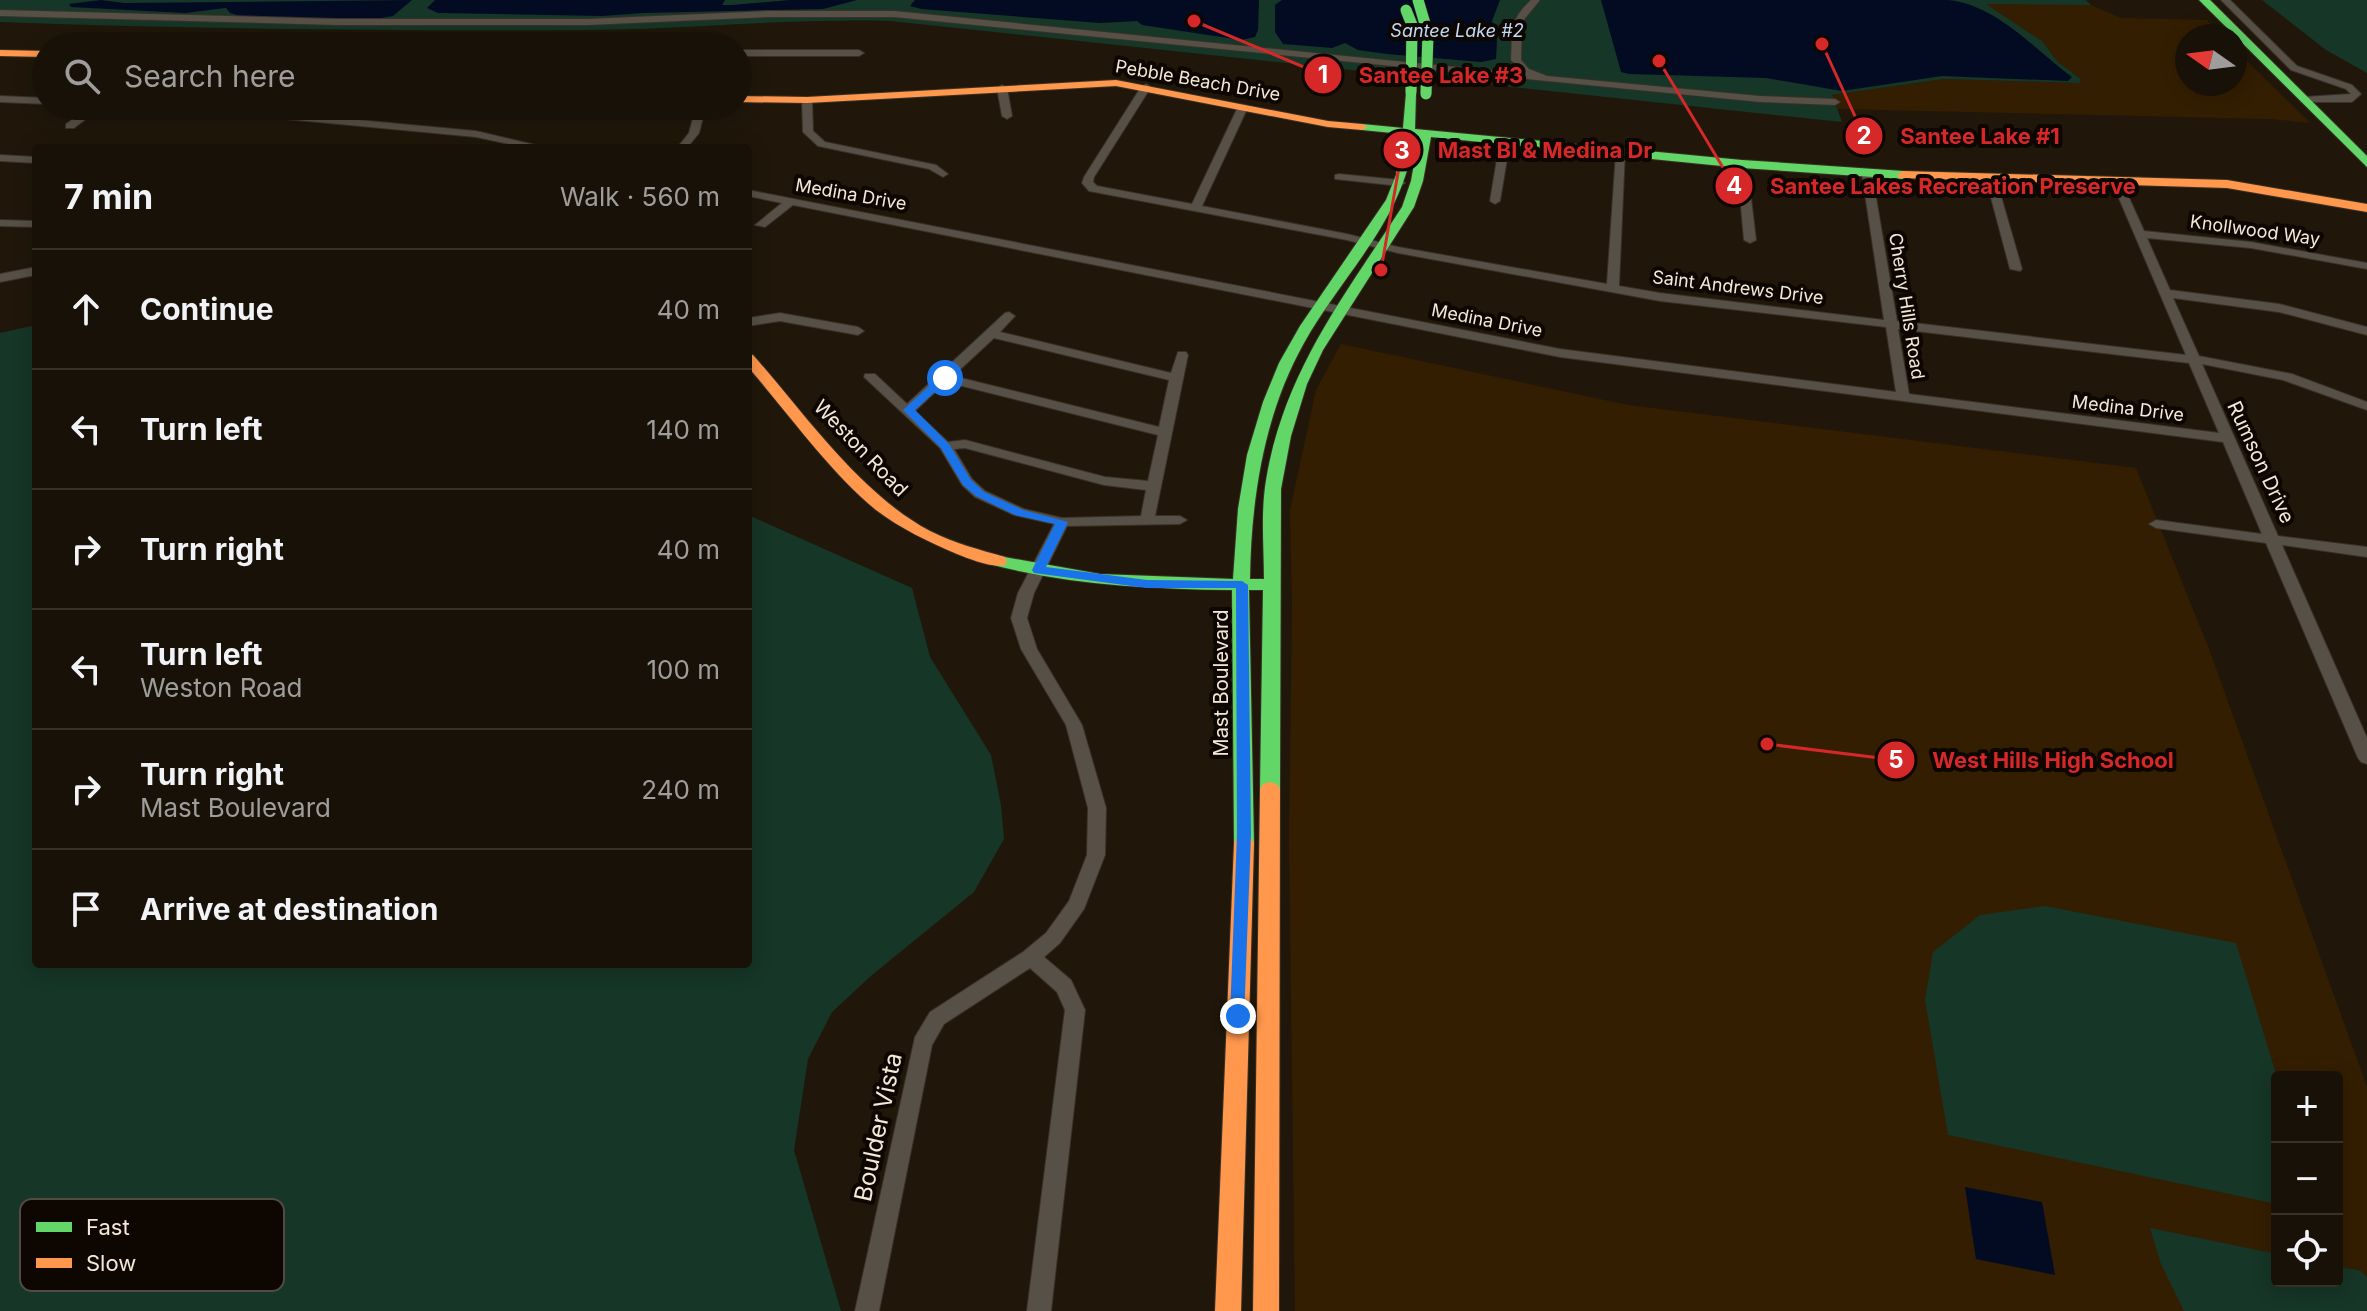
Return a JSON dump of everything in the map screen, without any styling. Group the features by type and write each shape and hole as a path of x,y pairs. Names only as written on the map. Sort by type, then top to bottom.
{"main road":[{"name":"Mast Boulevard","path":"1228,1311 1244,834 1242,585 1250,490 1261,429 1284,367 1320,305 1408,207 1422,168 1417,133 1418,93 1412,25 1402,0"},
{"name":"Mast Boulevard","path":"1418,0 1428,21 1430,51 1418,93"},
{"path":"2204,0 2367,163"},
{"path":"0,53 32,54"},
{"name":"Pebble Beach Drive","path":"752,99 807,100 1097,83 1146,87 1242,109 1328,124 1417,133 1867,174 2227,184 2367,208"},
{"name":"Mast Boulevard","path":"1266,1311 1271,967 1271,585 1273,489 1279,442 1296,392 1315,351 1341,309 1373,244 1400,183 1417,133"},
{"name":"Weston Road","path":"752,363 858,483 895,516 951,546 1038,570 1147,584 1271,585"},
{"path":"1244,834 1253,858 1255,940 1271,967"}],"street":[{"path":"1536,0 1516,19 1519,37 1516,60 1526,71 1545,79"},
{"path":"2225,0 2294,68 2349,87 2356,94 2352,99 2337,101 2304,100"},
{"path":"0,13 337,22 588,22 768,14 894,14 1545,79 1760,99 1835,102"},
{"path":"752,53 859,53"},
{"name":"Saint Andrews Drive","path":"1146,87 1087,181 1093,189 1613,289 2192,359 2274,373 2367,406"},
{"path":"1002,88 1007,116"},
{"path":"0,99 32,100"},
{"path":"807,100 807,128 817,141 838,149 932,167 943,174"},
{"path":"1196,207 1242,109"},
{"path":"70,126 78,120"},
{"path":"342,120 476,134 524,144"},
{"path":"685,144 694,133 697,120"},
{"path":"1495,201 1505,141"},
{"path":"1613,289 1621,152"},
{"path":"0,158 32,160"},
{"path":"1742,164 1750,240"},
{"name":"Cherry Hills Road","path":"1867,174 1903,397"},
{"path":"1339,177 1400,183"},
{"path":"1991,179 2016,269"},
{"name":"Rumson Drive","path":"2117,182 2367,758"},
{"name":"Medina Drive","path":"752,194 1572,355 2226,438"},
{"path":"761,225 790,202"},
{"path":"0,223 32,224"},
{"name":"Knollwood Way","path":"2138,234 2251,245 2367,266"},
{"path":"0,278 32,272"},
{"path":"2165,293 2279,308 2367,331"},
{"path":"909,410 1009,316"},
{"path":"752,321 780,317 858,331"},
{"path":"991,334 1176,378"},
{"path":"1147,520 1163,432 1182,355"},
{"path":"870,377 945,446 967,482 980,494 1019,512 1062,522 1180,520"},
{"path":"945,378 1163,432"},
{"path":"945,446 965,444 1104,481 1152,486"},
{"name":"Boulder Vista","path":"867,1311 922,1043 937,1018 1030,958 1053,938 1077,904 1092,871 1098,839 1097,808 1074,725 1029,649 1019,618 1026,593 1062,522"},
{"path":"2156,524 2367,552"},
{"path":"1030,958 1063,984 1072,996 1075,1010 1039,1311"}],"shaded area":[{"path":"1984,3 2091,5 2121,18 2207,20 2211,24 2175,24 2175,96 2247,96 2247,61 2310,123 2271,119 1838,109 1831,95 1944,79 2080,83 2081,79 2058,62 2042,41"},
{"path":"1341,344 1628,405 2136,468 2209,649 2367,1087 2367,1311 1295,1311 1289,840 1290,510 1316,390"}],"green space":[{"path":"0,0 2086,0 2091,5 1986,4 2042,41 2058,62 2081,79 2080,83 1944,79 1832,95 1842,122 890,21 581,30 145,26 0,22"},
{"path":"2262,0 2367,0 2367,73 2326,50"},
{"path":"32,326 32,968 752,968 752,517 912,588 930,657 991,755 1004,839 974,892 872,975 832,1012 808,1059 794,1150 841,1311 0,1311 0,333"},
{"path":"2045,906 2236,943 2275,1071 2271,1071 2271,1203 1948,1135 1925,1000 1933,952 1980,915"},
{"path":"2150,1228 2271,1253 2271,1287 2343,1287 2343,1267 2361,1271 2367,1277 2367,1311 2184,1311 2161,1264"}],"water":[{"path":"101,0 124,3 412,0 393,16 370,20 240,16 226,8 185,13 71,7 69,4"},
{"path":"435,0 725,0 722,5 732,5 790,0 857,0 823,9 602,16 438,13 427,8"},
{"path":"915,0 1259,0 1258,30 1255,37 1241,40 1142,25 1137,21 1100,23 921,9 910,6"},
{"name":"Santee Lake #2","path":"1282,0 1500,0 1492,21 1497,41 1496,59 1481,62 1387,54 1358,50 1345,43 1332,48 1283,44 1275,32 1275,5"},
{"path":"1601,0 1948,0 1983,10 1999,19 2072,77 2068,81 1942,76 1842,91 1766,78 1629,74 1621,72"},
{"path":"1965,1187 2042,1202 2055,1275 1976,1259"}],"traffic: fast":[{"path":"1418,0 1428,34 1426,94"},
{"path":"2204,0 2367,163"},
{"path":"1406,10 1412,25 1411,92"},
{"path":"1244,843 1241,565 1255,455 1270,402 1296,344 1384,214 1398,188 1407,148 1411,93"},
{"path":"1362,127 1742,164 1903,175"},
{"path":"1270,789 1273,489 1283,436 1300,384 1316,350 1408,207 1417,181 1425,136"},
{"path":"999,561 1100,579 1168,584 1271,585"}],"traffic: slow":[{"path":"0,53 32,54"},
{"path":"752,99 807,100 1116,83 1328,124 1362,127"},
{"path":"1903,175 2227,184 2367,208"},
{"path":"752,363 854,480 883,507 924,534 999,561"},
{"path":"1266,1311 1270,789"},
{"path":"1228,1311 1244,843"}],"place":[{"name":"Santee Lake #3","path":"1194,21"},
{"name":"Santee Lake #1","path":"1822,44"},
{"name":"Santee Lakes Recreation Preserve","path":"1659,61"},
{"name":"Mast Bl & Medina Dr","path":"1381,270"},
{"name":"West Hills High School","path":"1767,744"}],"route":[{"path":"945,378 909,410 945,446 967,482 980,494 998,505 1062,522 1038,570 1147,584 1242,585 1244,834 1238,1016"}]}
